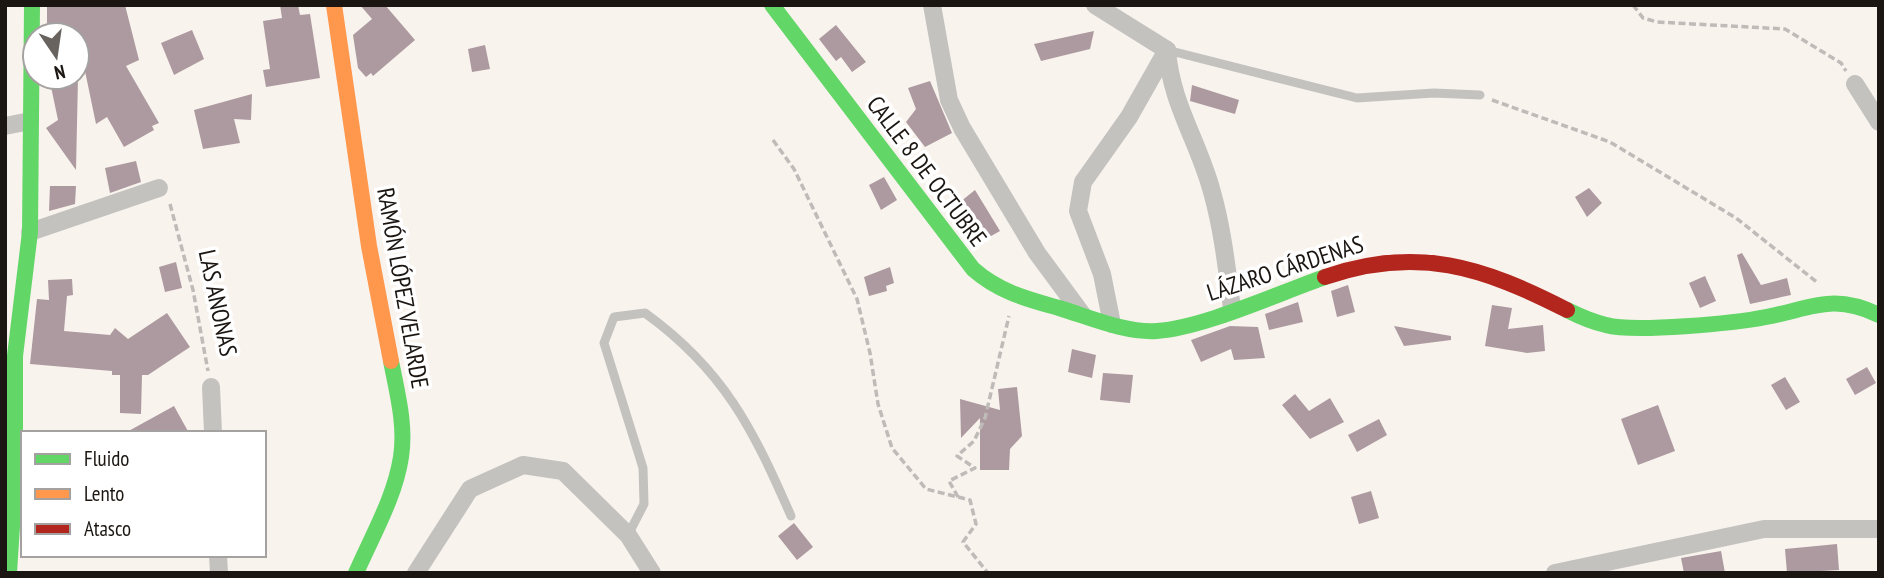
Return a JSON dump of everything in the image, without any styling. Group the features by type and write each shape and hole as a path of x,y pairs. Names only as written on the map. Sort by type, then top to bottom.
{"street":[{"path":"9,573 15,480 15,356 30,232 32,5"},
{"name":"RAMÓN LÓPEZ VELARDE","path":"334,5 369,246 401,411 401,457 387,504 356,573"},
{"name":"CALLE 8 DE OCTUBRE","path":"772,5 973,269 990,284 1013,295 1082,314"},
{"path":"932,5 949,100 962,128 1037,253 1082,314"},
{"path":"1095,5 1167,50"},
{"path":"1167,50 1169,76 1184,124 1212,190 1224,244 1232,309"},
{"path":"1112,324 1102,274 1078,211 1083,182 1129,117 1167,50"},
{"path":"1855,84 1879,122"},
{"path":"5,126 30,121"},
{"path":"30,232 159,188"},
{"name":"LÁZARO CÁRDENAS","path":"1082,314 1112,324 1156,331 1189,325 1343,271 1381,262 1419,260 1485,272 1608,326 1637,328 1763,318 1838,301 1858,305 1879,315"},
{"name":"LAS ANONAS","path":"211,387 213,431"},
{"path":"416,573 470,489 523,465 562,471 628,535 652,573"},
{"path":"1555,573 1763,529 1879,529"}],"lane":[{"path":"1167,50 1357,98 1434,93 1480,95"},
{"path":"628,535 644,504 643,468 604,343 614,317 645,313 674,334 725,388 755,436 791,516"}],"path":[{"path":"1633,5 1643,18 1657,22 1785,29 1841,63 1855,84"},
{"path":"1480,95 1610,142 1736,218 1838,301"},
{"path":"773,140 794,169 857,299 870,353 878,404 892,448 926,489 970,500 976,524 963,542 988,573"},
{"name":"LAS ANONAS","path":"159,188 167,195 193,290 211,387"},
{"path":"958,497 949,481 975,468 957,456 974,441 985,418 1013,295"}],"building":[{"path":"47,5 125,5 139,60 126,66 159,123 152,126 154,130 124,147 107,117 96,124 89,91 91,21 47,21"},
{"path":"280,5 298,5 300,15 310,14 320,78 266,87 263,70 270,69 263,21 282,18"},
{"path":"360,5 385,5 415,40 373,76 371,73 366,77 358,68 353,35 372,19"},
{"path":"836,25 866,62 852,72 841,57 836,61 819,39"},
{"path":"192,30 204,59 174,75 161,43"},
{"path":"1094,31 1090,49 1041,61 1034,44"},
{"path":"485,45 490,69 472,72 468,49"},
{"path":"930,81 952,133 925,147 906,122 916,109 908,88"},
{"path":"1192,85 1239,100 1235,114 1190,101"},
{"path":"52,91 78,91 76,170 46,128 58,120"},
{"path":"252,94 251,120 234,119 240,143 203,149 194,110"},
{"path":"136,161 141,182 110,193 105,168"},
{"path":"884,177 897,200 881,210 869,185"},
{"path":"50,186 76,186 75,204 49,211"},
{"path":"1589,188 1602,203 1587,217 1575,197"},
{"path":"975,190 1000,231 984,240 960,202"},
{"path":"1742,253 1761,285 1787,278 1791,295 1750,304 1737,255"},
{"path":"176,262 182,288 165,292 159,267"},
{"path":"890,267 894,283 886,286 887,291 869,296 864,277"},
{"path":"1705,276 1716,301 1700,308 1689,283"},
{"path":"72,279 73,295 67,296 64,331 110,335 115,328 128,339 167,313 190,347 148,375 142,375 141,414 120,413 120,375 112,375 112,371 30,364 37,299 49,300 48,280"},
{"path":"1348,285 1355,312 1337,317 1331,291"},
{"path":"1298,302 1303,322 1269,330 1265,314"},
{"path":"1492,305 1512,308 1508,329 1543,325 1545,351 1527,353 1485,346"},
{"path":"1230,326 1258,327 1265,358 1234,360 1231,349 1201,362 1191,340"},
{"path":"1394,326 1451,336 1451,340 1404,346"},
{"path":"1072,349 1096,355 1092,378 1068,372"},
{"path":"1867,367 1876,383 1855,395 1846,379"},
{"path":"1103,373 1133,375 1130,403 1100,400"},
{"path":"1785,377 1800,402 1786,410 1771,385"},
{"path":"1017,387 1022,436 1010,449 1009,470 980,470 980,418 961,438 960,399 1000,410 998,389"},
{"path":"1295,394 1309,411 1330,398 1344,422 1310,439 1282,405"},
{"path":"1658,405 1675,451 1638,465 1621,419"},
{"path":"174,406 188,431 129,431"},
{"path":"1379,419 1387,435 1357,452 1348,435"},
{"path":"1371,491 1379,518 1359,524 1351,497"},
{"path":"794,523 813,547 797,560 778,536"},
{"path":"1837,544 1839,570 1787,573 1785,549"},
{"path":"1721,551 1725,573 1684,573 1681,558"}],"traffic: fast":[{"path":"9,573 15,480 15,356 30,232 32,5"},
{"path":"772,5 973,269 1003,289 1107,324 1132,330 1157,331 1218,317 1325,277"},
{"path":"1567,310 1606,325 1639,328 1732,322 1823,304 1849,305 1879,315"},
{"path":"356,573 388,502 401,457 402,421 391,361"}],"traffic: slow":[{"path":"334,5 369,246 391,361"}],"traffic: jam":[{"path":"1325,277 1358,267 1390,263 1449,265 1507,282 1567,310"}]}
